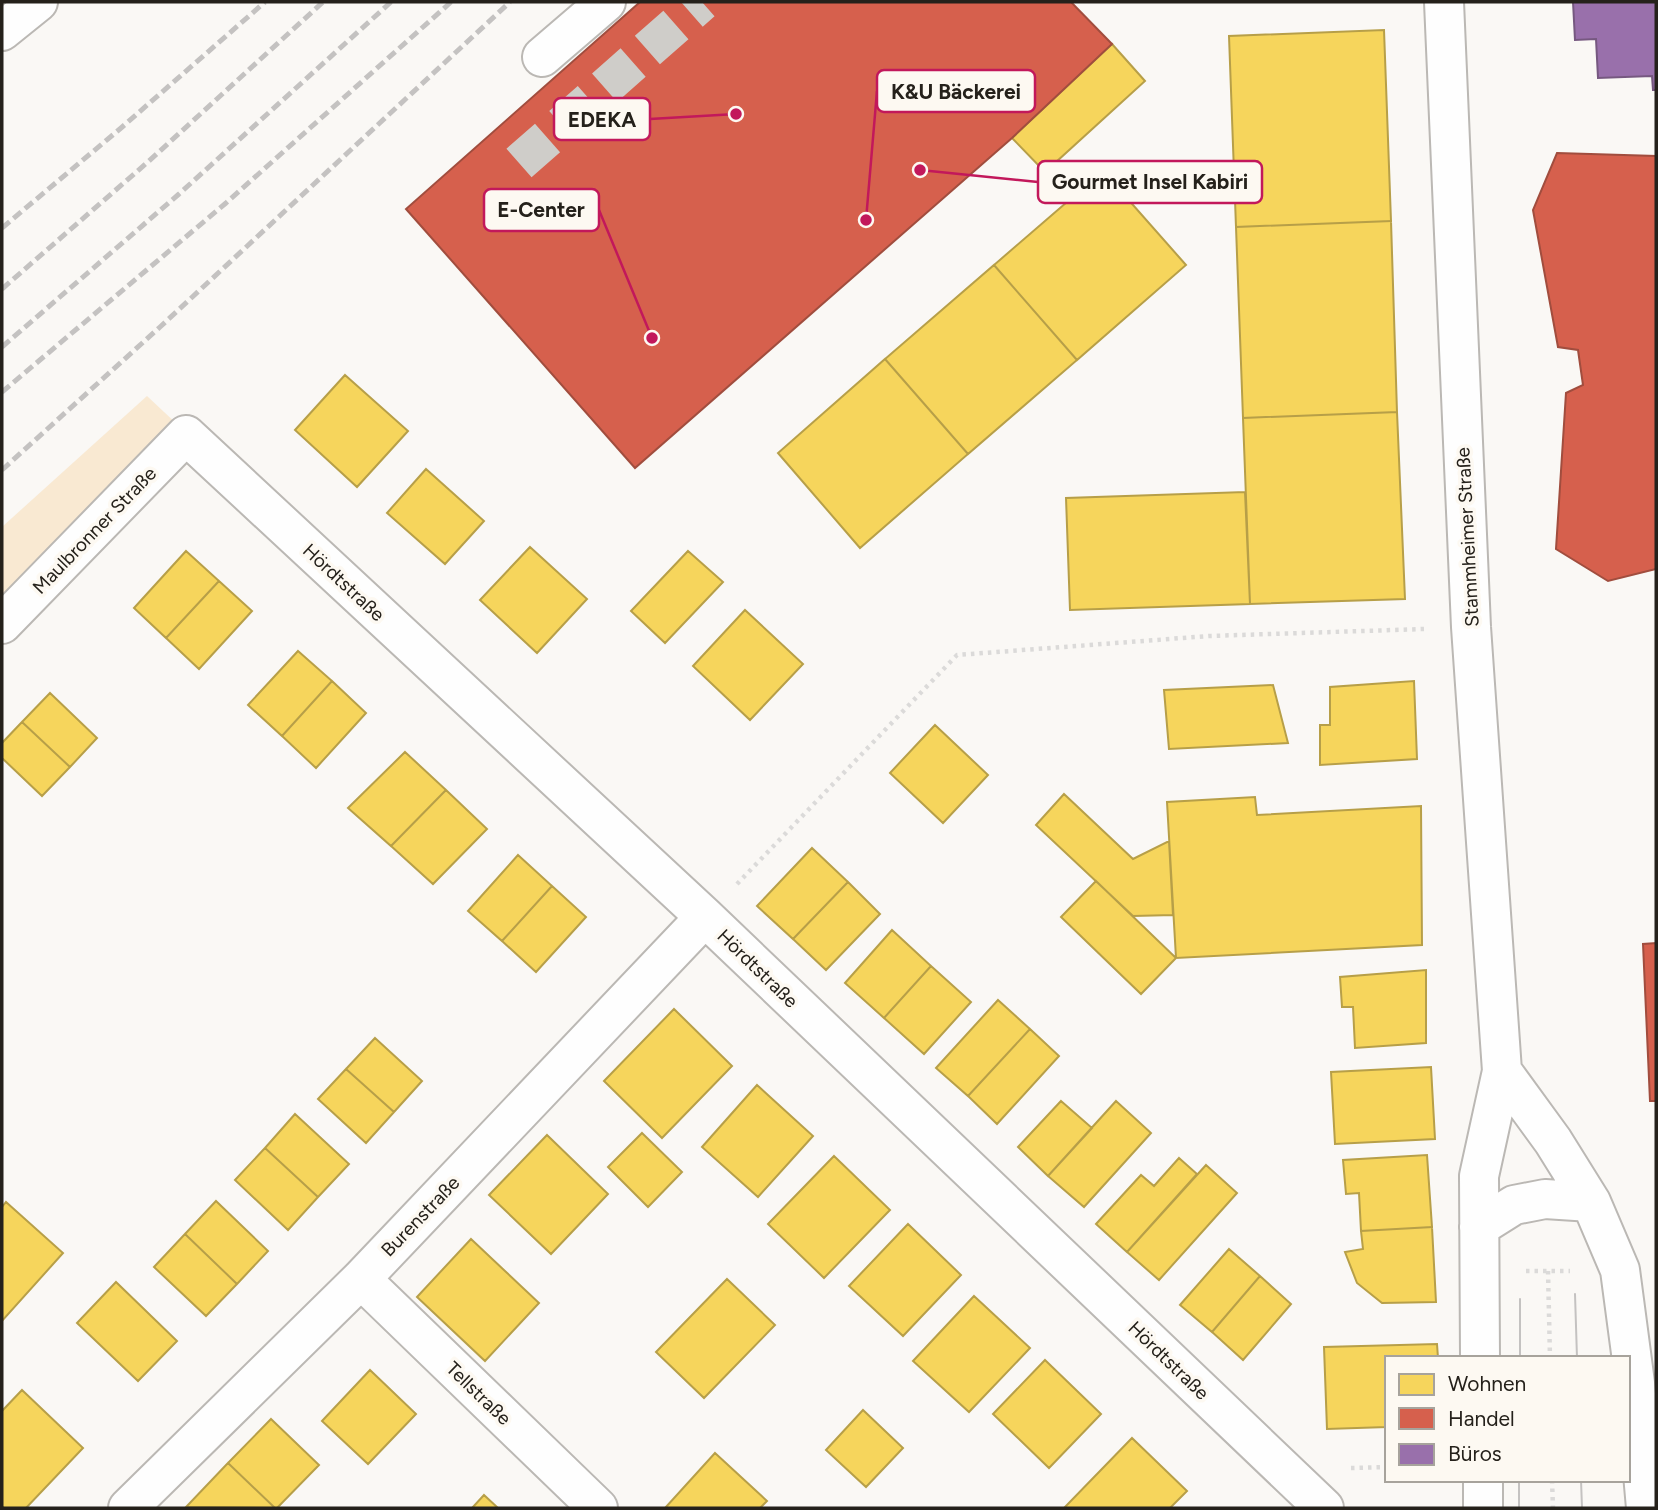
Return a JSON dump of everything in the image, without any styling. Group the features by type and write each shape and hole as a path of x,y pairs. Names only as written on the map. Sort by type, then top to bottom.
{"main road":[{"path":"2,31 38,2"},
{"path":"542,57 606,2"},
{"name":"Stammheimer Straße","path":"1444,2 1471,627 1502,1071 1479,1176 1480,1356"},
{"name":"Maulbronner Straße","path":"2,624 186,435"},
{"name":"Hördtstraße","path":"186,435 705,917 1324,1508"},
{"name":"Burenstraße","path":"128,1508 361,1279 705,917"},
{"path":"1502,1071 1553,1141 1591,1202 1620,1270 1650,1469 1646,1508"},
{"path":"1479,1227 1514,1205 1545,1199 1591,1202"},
{"name":"Tellstraße","path":"361,1279 598,1508"},
{"path":"1483,1482 1483,1508"}],"path":[{"path":"705,917 957,655 1209,636 1471,627"},
{"path":"1479,1272 1620,1270"},
{"path":"1548,1271 1550,1356"},
{"path":"1552,1482 1553,1508"}],"shaded area":[{"path":"147,396 180,427 2,596 2,527"}],"building: Wohnen":[{"path":"1384,30 1391,221 1236,227 1229,36"},
{"path":"1112,44 1145,81 1045,172 1012,138"},
{"path":"1103,171 1186,265 1077,360 994,265"},
{"path":"1391,221 1397,412 1243,418 1236,227"},
{"path":"994,265 1077,360 968,454 885,359"},
{"path":"885,359 968,454 860,548 778,453"},
{"path":"345,375 408,431 357,487 295,430"},
{"path":"1397,412 1405,599 1250,604 1243,418"},
{"path":"426,469 484,521 445,564 387,513"},
{"path":"1245,492 1250,604 1070,610 1066,498"},
{"path":"530,547 587,599 537,653 480,600"},
{"path":"186,551 219,581 166,638 134,608"},
{"path":"688,551 723,582 665,643 631,611"},
{"path":"219,581 252,611 199,669 166,638"},
{"path":"745,610 803,664 750,720 693,666"},
{"path":"298,651 332,681 282,736 248,705"},
{"path":"332,681 366,713 316,768 282,736"},
{"path":"1414,681 1417,759 1320,765 1320,725 1330,725 1330,687"},
{"path":"1273,685 1288,743 1169,749 1164,690"},
{"path":"50,693 97,738 70,767 22,722"},
{"path":"22,722 70,767 42,796 2,758 2,743"},
{"path":"935,725 988,775 943,823 890,773"},
{"path":"405,752 446,790 391,846 348,808"},
{"path":"446,790 487,829 433,884 391,846"},
{"path":"1064,794 1133,859 1169,841 1173,915 1133,916 1036,825"},
{"path":"1255,797 1257,815 1421,806 1422,945 1176,958 1167,802"},
{"path":"812,848 848,882 793,939 757,906"},
{"path":"518,855 552,886 502,941 468,911"},
{"path":"1096,881 1176,958 1141,994 1061,917"},
{"path":"848,882 880,914 826,970 793,939"},
{"path":"552,886 586,917 536,972 502,941"},
{"path":"892,930 931,966 884,1018 845,983"},
{"path":"931,966 971,1002 924,1054 884,1018"},
{"path":"1426,970 1426,1043 1355,1048 1353,1007 1342,1007 1340,977"},
{"path":"998,1000 1030,1029 968,1096 936,1068"},
{"path":"674,1009 732,1066 662,1138 604,1081"},
{"path":"1030,1029 1059,1056 997,1124 968,1096"},
{"path":"375,1038 422,1081 394,1112 346,1069"},
{"path":"1431,1067 1435,1139 1335,1144 1331,1072"},
{"path":"346,1069 394,1112 366,1143 318,1099"},
{"path":"757,1085 813,1136 758,1197 702,1147"},
{"path":"1061,1101 1092,1128 1048,1176 1018,1147"},
{"path":"1116,1101 1151,1133 1084,1207 1048,1176"},
{"path":"295,1114 349,1164 318,1197 265,1148"},
{"path":"642,1133 682,1172 648,1207 608,1167"},
{"path":"547,1135 608,1194 551,1254 489,1195"},
{"path":"265,1148 318,1197 288,1230 235,1180"},
{"path":"1427,1155 1432,1227 1361,1231 1359,1193 1346,1194 1343,1160"},
{"path":"834,1156 890,1210 824,1278 768,1224"},
{"path":"1179,1158 1197,1174 1127,1252 1096,1224 1141,1175 1154,1186"},
{"path":"1206,1165 1237,1193 1159,1280 1127,1252"},
{"path":"216,1201 268,1251 237,1284 185,1234"},
{"path":"6,1202 63,1253 2,1321 2,1207"},
{"path":"908,1224 961,1275 903,1336 849,1286"},
{"path":"1432,1227 1436,1302 1382,1303 1357,1283 1345,1252 1363,1249 1361,1231"},
{"path":"185,1234 237,1284 206,1316 154,1267"},
{"path":"471,1239 539,1303 485,1361 417,1297"},
{"path":"1229,1249 1260,1276 1212,1332 1180,1305"},
{"path":"1260,1276 1291,1304 1243,1360 1212,1332"},
{"path":"727,1279 775,1325 704,1398 656,1352"},
{"path":"116,1282 177,1341 138,1381 77,1323"},
{"path":"974,1296 1030,1348 969,1412 913,1361"},
{"path":"1437,1344 1438,1356 1385,1356 1385,1427 1327,1429 1324,1347"},
{"path":"1045,1360 1101,1414 1049,1468 993,1414"},
{"path":"370,1370 416,1414 368,1464 322,1421"},
{"path":"22,1390 83,1448 26,1508 4,1508 2,1411"},
{"path":"863,1410 903,1448 866,1487 826,1450"},
{"path":"271,1419 319,1465 277,1508 228,1463"},
{"path":"1132,1438 1187,1491 1170,1508 1064,1508"},
{"path":"715,1453 767,1501 760,1508 665,1508"},
{"path":"228,1463 275,1508 186,1507"},
{"path":"484,1495 498,1508 472,1508"}],"building: Handel":[{"path":"640,2 1071,2 1112,44 1012,138 635,468 406,209"},
{"path":"1557,153 1656,156 1656,569 1608,581 1556,549 1566,393 1583,385 1578,350 1558,347 1533,210"},
{"path":"1656,943 1656,1101 1650,1101 1643,944"}],"building: Büros":[{"path":"1573,2 1656,2 1656,90 1653,90 1652,76 1598,78 1596,39 1575,40"}],"tunnel":[{"path":"519,163 702,2"}],"tram line":[{"path":"1575,1294 1577,1356"},
{"path":"1520,1299 1520,1356"},
{"path":"1519,1482 1519,1508"},
{"path":"1581,1482 1582,1508"}],"railway":[{"path":"2,228 265,2"},
{"path":"2,289 149,161 323,2"},
{"path":"2,347 179,194 391,2"},
{"path":"2,392 226,203 451,2"},
{"path":"2,470 510,2"}],"place":[{"name":"EDEKA","path":"736,114"},
{"name":"Gourmet Insel Kabiri","path":"920,170"},
{"name":"K&U Bäckerei","path":"866,220"},
{"name":"E-Center","path":"652,338"}]}
